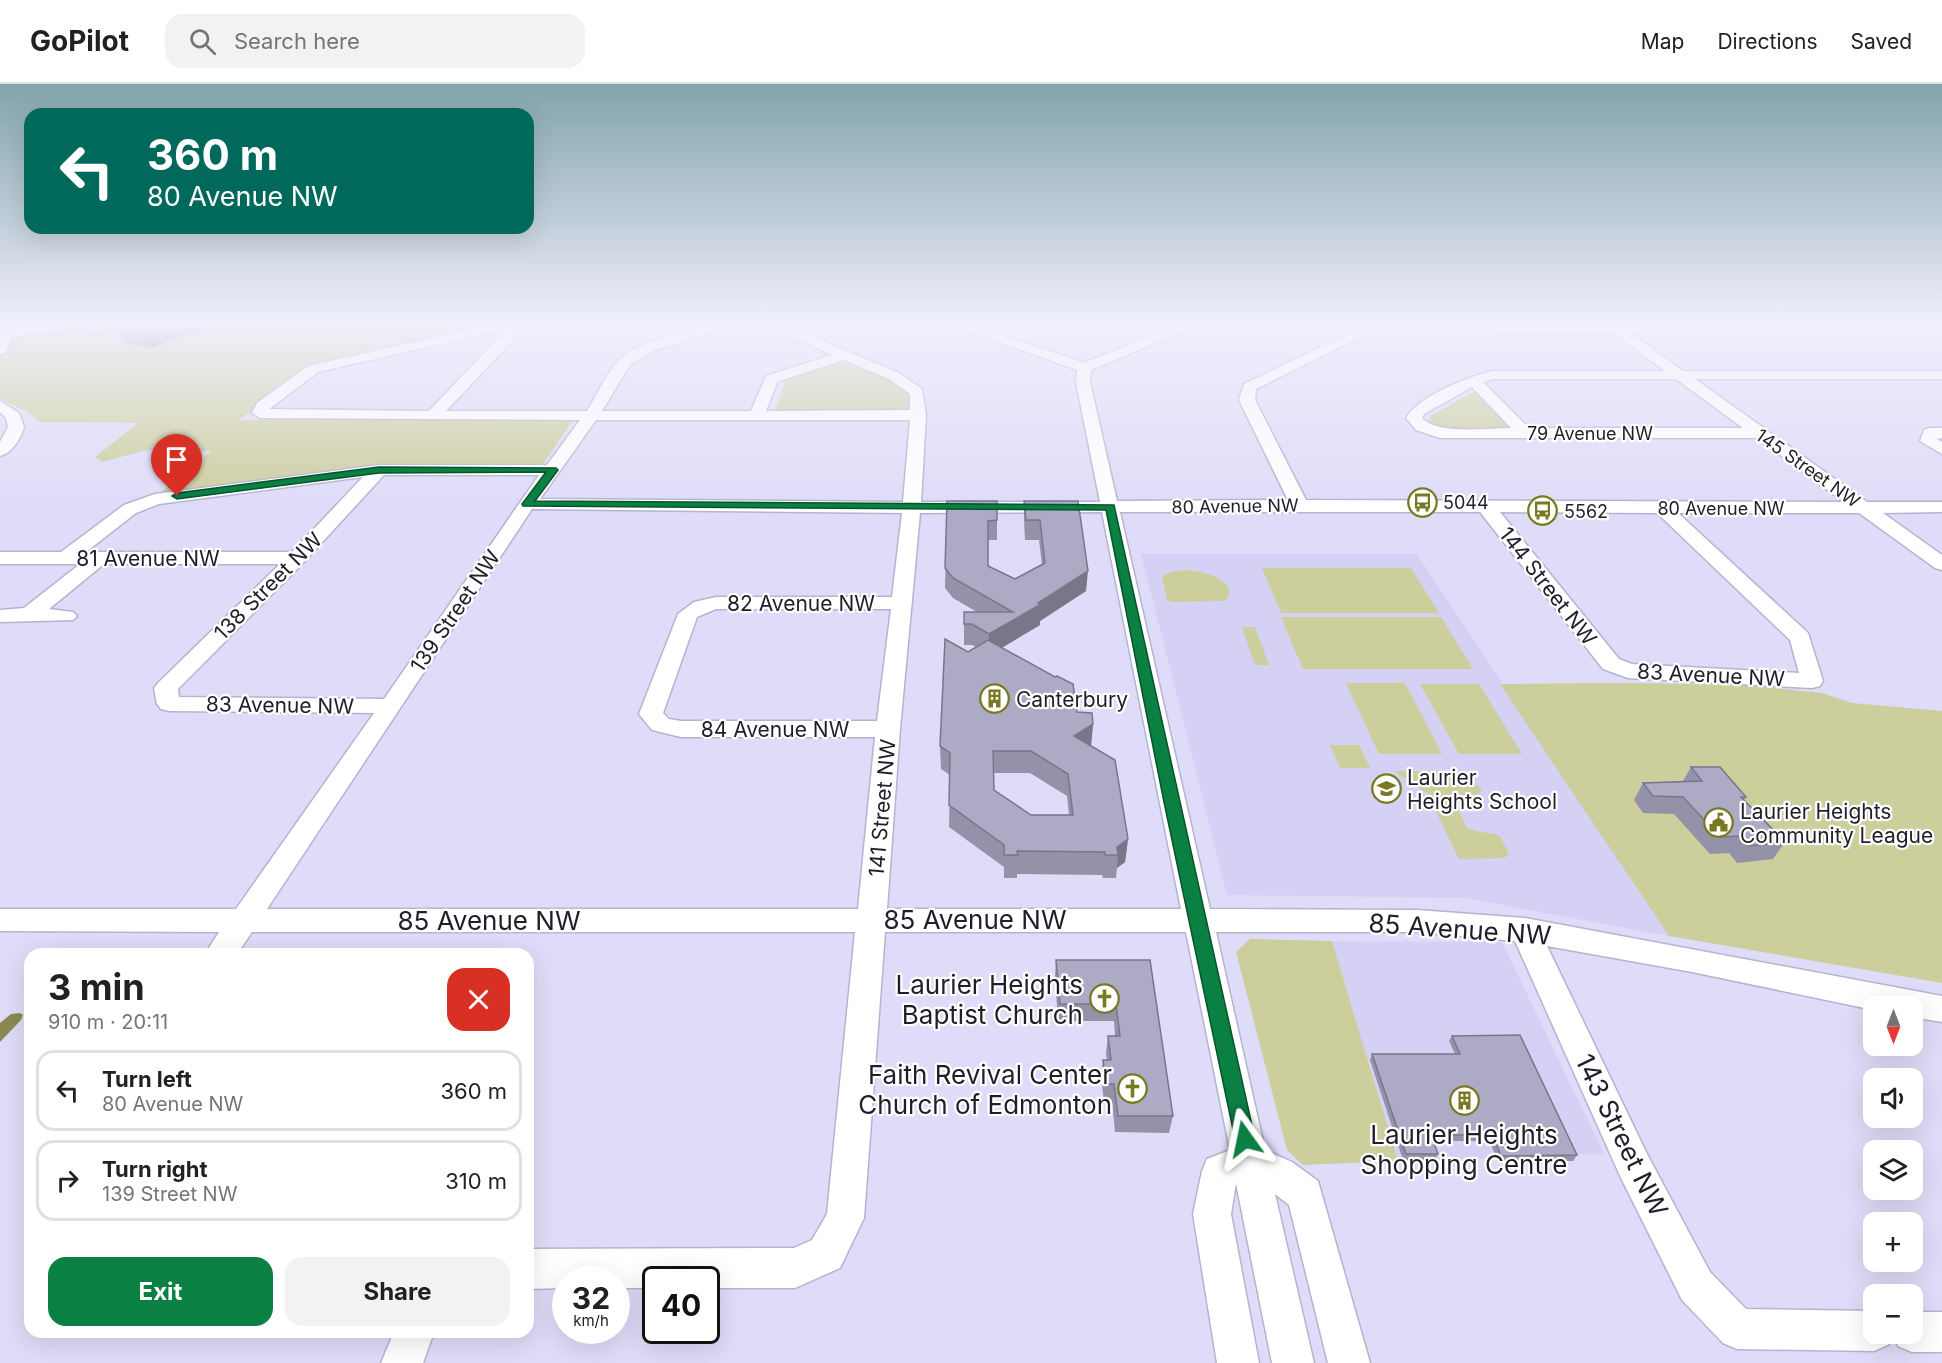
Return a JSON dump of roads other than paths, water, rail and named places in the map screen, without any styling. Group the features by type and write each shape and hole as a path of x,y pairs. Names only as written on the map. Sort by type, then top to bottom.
{"street":[{"path":"293,384 262,406 259,411 266,415 757,415 917,404"},
{"path":"433,416 464,384"},
{"name":"139 Street NW","path":"224,948 611,384"},
{"path":"757,415 769,384"},
{"path":"900,384 917,404"},
{"path":"1083,384 1171,802 1293,1363"},
{"path":"1256,384 1249,387 1247,400 1300,505"},
{"name":"79 Avenue NW","path":"1466,384 1418,411 1414,418 1422,427 1440,433 1759,433"},
{"path":"1477,384 1525,433"},
{"name":"145 Street NW","path":"1690,384 1942,564"},
{"name":"141 Street NW","path":"534,1269 795,1268 825,1254 845,1218 888,729 912,507 917,404"},
{"path":"0,406 13,415 17,425 13,437 0,451"},
{"path":"0,424 0,433"},
{"path":"1936,433 1928,441 1942,449"},
{"path":"66,558 129,509 155,499 379,470 553,470"},
{"name":"138 Street NW","path":"169,705 166,688 297,558 379,470"},
{"name":"80 Avenue NW","path":"527,504 912,507 1300,505 1662,508 1942,507"},
{"name":"144 Street NW","path":"1486,507 1611,664"},
{"name":"83 Avenue NW","path":"1611,664 1628,671 1812,681 1800,638 1662,508"},
{"name":"81 Avenue NW","path":"0,558 297,558"},
{"path":"30,614 99,558"},
{"name":"82 Avenue NW","path":"661,725 651,714 688,614 701,606 716,603 902,603"},
{"path":"0,616 30,614 66,616"},
{"name":"83 Avenue NW","path":"169,705 390,706"},
{"name":"84 Avenue NW","path":"661,725 681,729 888,729"},
{"name":"85 Avenue NW","path":"0,920 1198,919 1417,921 1525,930 1942,1009"},
{"name":"143 Street NW","path":"1525,930 1634,1166 1696,1286 1737,1329 1863,1331"},
{"path":"1238,1363 1212,1214 1220,1171 1250,1161 1279,1174 1305,1194 1349,1363"},
{"path":"1923,1332 1942,1332"},
{"path":"402,1363 412,1338"}],"place":[{"name":"5044","path":"1422,502"},
{"name":"5562","path":"1543,511"},
{"name":"Canterbury","path":"995,699"},
{"name":"Laurier Heights School","path":"1386,789"},
{"name":"Laurier Heights Community League","path":"1719,823"},
{"name":"Laurier Heights Baptist Church","path":"1104,999"},
{"name":"Faith Revival Center Church of Edmonton","path":"1133,1089"},
{"name":"Laurier Heights Shopping Centre","path":"1464,1100"}]}
